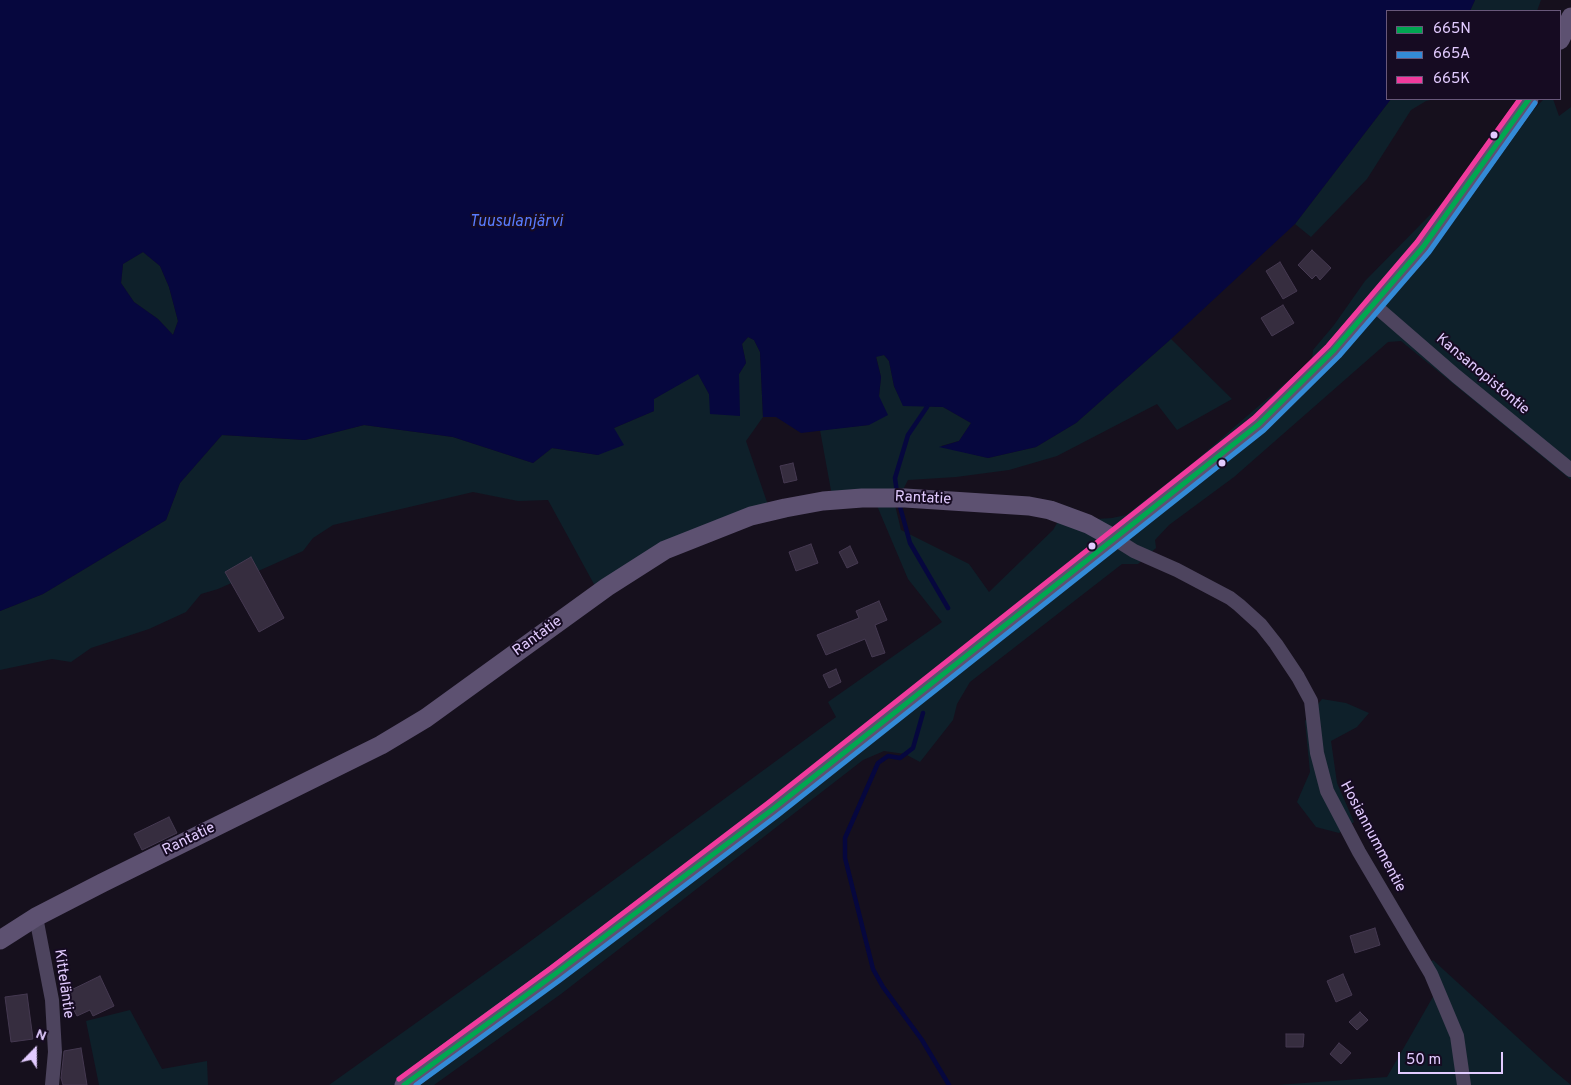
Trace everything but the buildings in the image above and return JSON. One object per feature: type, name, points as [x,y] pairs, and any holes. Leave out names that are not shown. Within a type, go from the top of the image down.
[{"type":"main road","points":[[404,1085],[774,809],[1258,424],[1333,350],[1423,247],[1528,100]]},
{"type":"main road","name":"Rantatie","points":[[0,940],[36,917],[102,883],[381,745],[426,718],[607,587],[665,550],[751,516],[823,501],[879,497],[905,498],[1029,506],[1050,510],[1088,524],[1115,539]]},
{"type":"street","name":"Kansanopistontie","points":[[1374,304],[1456,376],[1571,470]]},
{"type":"street","name":"Hosiannummentie","points":[[1115,539],[1134,551],[1177,570],[1230,598],[1261,625],[1298,677],[1311,701],[1317,753],[1327,791],[1359,852],[1431,974],[1457,1036],[1464,1085]]},
{"type":"street","name":"Kitteläntie","points":[[36,917],[52,1000],[55,1052],[52,1085]]},
{"type":"shaded area","points":[[1475,0],[1541,0],[1537,10],[1470,10]]},
{"type":"shaded area","points":[[1390,100],[1430,100],[1411,110],[1367,179],[1311,237],[1295,224]]},
{"type":"shaded area","points":[[1543,100],[1553,100],[1559,116],[1571,107],[1571,480],[1401,341],[1388,342],[1234,477],[1169,525],[1155,540],[1156,548],[1138,564],[1122,564],[970,682],[957,704],[953,720],[920,762],[905,754],[884,751],[863,760],[561,994],[434,1085],[329,1085],[517,951],[836,717],[828,702],[942,622],[908,579],[875,501],[834,507],[820,430],[869,425],[879,396],[881,377],[876,356],[884,355],[889,361],[894,386],[903,405],[943,407],[971,423],[959,441],[941,446],[988,458],[1036,447],[1076,423],[1171,339],[1232,399],[1177,430],[1157,404],[1057,456],[1009,470],[956,477],[908,480],[895,505],[901,530],[969,564],[989,592],[1053,530],[1067,506],[1097,519],[1126,515],[1195,461],[1312,360],[1313,350],[1334,325],[1365,281]]},
{"type":"shaded area","points":[[143,252],[160,266],[169,287],[178,321],[173,335],[158,319],[134,302],[121,283],[123,264]]},
{"type":"shaded area","points":[[748,337],[754,340],[760,352],[763,417],[746,441],[768,505],[595,586],[548,500],[518,501],[473,492],[333,525],[313,538],[303,551],[218,589],[201,594],[186,612],[149,629],[91,648],[71,662],[52,659],[0,670],[0,611],[43,594],[166,520],[180,483],[222,435],[305,440],[364,425],[453,437],[533,463],[552,448],[598,455],[614,428],[654,411],[654,399],[698,373],[709,394],[739,374],[746,363],[742,344]]},
{"type":"shaded area","points":[[1322,699],[1346,703],[1369,713],[1357,727],[1331,741],[1337,783],[1354,822],[1339,833],[1316,827],[1297,802],[1310,772],[1305,721]]},
{"type":"shaded area","points":[[1433,960],[1571,1085],[1277,1085],[1387,1077],[1434,995],[1421,969]]},
{"type":"shaded area","points":[[130,1010],[162,1069],[207,1061],[208,1085],[99,1085],[86,1021]]},
{"type":"water","name":"Tuusulanjärvi","points":[[0,0],[1475,0],[1470,10],[1386,10],[1386,100],[1390,100],[1295,224],[1171,339],[1076,423],[1036,447],[988,458],[939,447],[959,441],[971,423],[943,407],[903,406],[894,386],[889,361],[884,355],[876,357],[881,377],[879,396],[888,415],[869,425],[801,433],[776,417],[763,417],[760,352],[754,340],[748,337],[742,344],[746,363],[739,374],[740,416],[710,414],[709,394],[698,374],[654,399],[654,411],[614,428],[624,445],[598,455],[552,448],[533,463],[453,437],[364,425],[305,440],[222,435],[180,483],[166,520],[43,594],[0,611]],"holes":[[[143,252],[160,266],[169,287],[178,321],[173,335],[158,319],[134,302],[121,283],[123,264]]]},
{"type":"waterway","points":[[897,493],[895,478],[908,435],[927,407]]},
{"type":"waterway","points":[[899,503],[910,543],[948,608]]},
{"type":"waterway","points":[[923,713],[913,748],[900,758],[888,756],[878,763],[845,838],[845,858],[873,969],[883,987],[922,1040],[949,1085]]},
{"type":"transit line","name":"665K","points":[[399,1079],[551,968],[768,803],[1254,418],[1328,346],[1417,242],[1519,100]]},
{"type":"transit line","name":"665N","points":[[404,1085],[555,974],[773,809],[1259,424],[1333,351],[1423,247],[1528,100]]},
{"type":"transit line","name":"665A","points":[[416,1085],[560,980],[778,815],[1264,430],[1339,356],[1429,252],[1535,103]]}]
